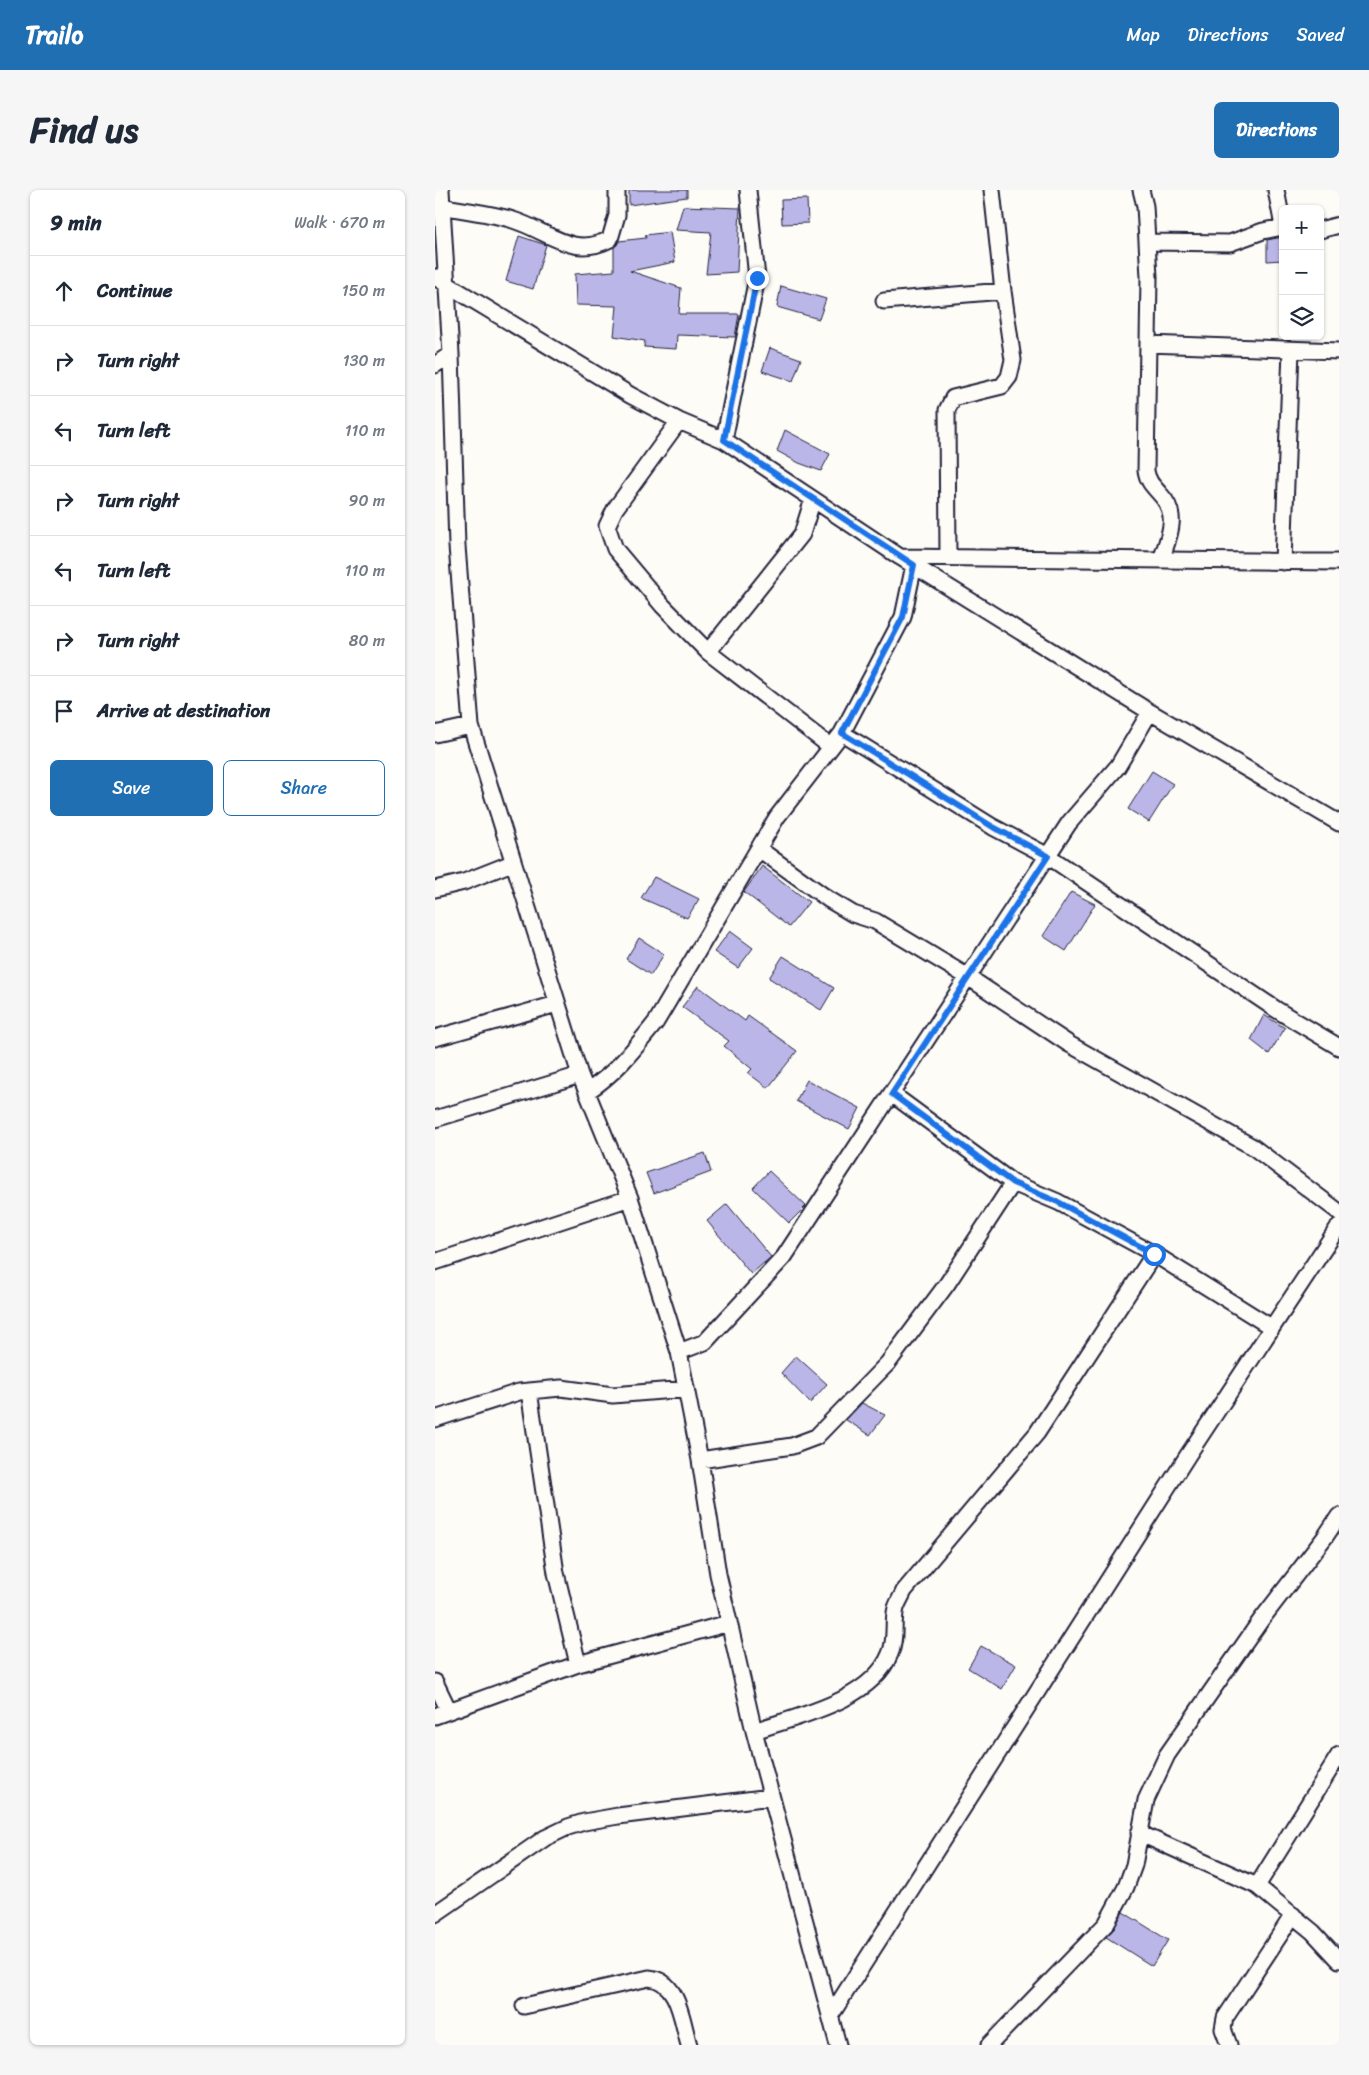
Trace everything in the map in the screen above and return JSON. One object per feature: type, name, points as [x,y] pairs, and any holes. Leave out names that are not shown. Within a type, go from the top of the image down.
[{"type":"street","points":[[441,190],[442,206],[439,234],[441,324],[451,354],[457,546],[471,726],[512,863],[580,1075],[631,1198],[679,1352],[700,1460],[718,1574],[729,1623],[771,1797],[838,2045]]},
{"type":"street","points":[[442,206],[513,220],[574,246],[594,247],[610,239],[617,215],[617,190]]},
{"type":"street","points":[[724,440],[757,278],[748,190]]},
{"type":"street","points":[[948,557],[947,410],[953,398],[1002,386],[1009,377],[1013,360],[992,190]]},
{"type":"street","points":[[1141,190],[1145,206],[1147,242],[1146,471],[1148,482],[1168,504],[1173,524],[1161,560]]},
{"type":"street","points":[[1277,190],[1279,205]]},
{"type":"street","points":[[1324,229],[1339,226]]},
{"type":"street","points":[[1147,242],[1230,243],[1263,231],[1279,228]]},
{"type":"street","points":[[441,280],[630,395],[679,421],[724,440],[900,557],[1150,712],[1339,823]]},
{"type":"street","points":[[884,301],[1003,291]]},
{"type":"street","points":[[1148,344],[1339,351]]},
{"type":"street","points":[[1283,562],[1291,350]]},
{"type":"street","points":[[435,365],[451,354]]},
{"type":"street","points":[[679,421],[615,509],[607,526],[615,548],[662,604],[709,652],[831,748]]},
{"type":"street","points":[[709,652],[802,534],[813,499]]},
{"type":"street","points":[[900,557],[1339,562]]},
{"type":"street","points":[[588,1091],[604,1081],[632,1052],[656,1022],[777,818],[842,733],[903,617],[914,565]]},
{"type":"street","points":[[679,1352],[705,1342],[784,1258],[1069,823],[1118,766],[1150,712]]},
{"type":"street","points":[[435,734],[471,726]]},
{"type":"street","points":[[842,733],[993,827],[1048,856],[1277,1010],[1339,1046]]},
{"type":"street","points":[[759,849],[828,899],[853,914],[875,921],[967,977],[1069,1044],[1253,1147],[1339,1212]]},
{"type":"street","points":[[435,889],[464,882],[512,863]]},
{"type":"street","points":[[435,1038],[557,1004]]},
{"type":"street","points":[[435,1118],[580,1075]]},
{"type":"street","points":[[892,1094],[1013,1183],[1058,1202],[1154,1254],[1271,1327]]},
{"type":"street","points":[[700,1460],[792,1446],[816,1437],[888,1363],[947,1284],[1013,1183]]},
{"type":"street","points":[[435,1262],[631,1198]]},
{"type":"street","points":[[831,2015],[1271,1327],[1339,1226]]},
{"type":"street","points":[[754,1731],[841,1701],[860,1690],[875,1675],[889,1656],[895,1642],[896,1609],[904,1591],[1037,1433],[1154,1254]]},
{"type":"street","points":[[435,1419],[519,1392],[561,1388],[613,1395],[686,1389]]},
{"type":"street","points":[[529,1391],[556,1573],[578,1664]]},
{"type":"street","points":[[989,2045],[1106,1924],[1126,1887],[1134,1865],[1145,1800],[1167,1755],[1261,1620],[1325,1538],[1339,1516]]},
{"type":"street","points":[[435,1682],[442,1713],[578,1664],[729,1623]]},
{"type":"street","points":[[1257,1886],[1339,1755]]},
{"type":"street","points":[[435,1914],[537,1844],[568,1827],[618,1816],[771,1797]]},
{"type":"street","points":[[1139,1833],[1257,1886],[1313,1932],[1339,1960]]},
{"type":"street","points":[[1229,2045],[1223,2029],[1225,2018],[1293,1915]]},
{"type":"street","points":[[524,2006],[657,1978],[667,1984],[674,1996],[689,2045]]},
{"type":"building","points":[[629,190],[687,190],[687,197],[629,205]]},
{"type":"building","points":[[807,199],[808,223],[782,224],[781,200]]},
{"type":"building","points":[[683,206],[740,208],[737,272],[706,274],[711,232],[676,230]]},
{"type":"building","points":[[670,232],[675,262],[630,271],[681,288],[679,314],[739,314],[735,337],[677,335],[676,349],[644,347],[645,341],[614,336],[617,306],[576,305],[575,274],[614,271],[614,247],[619,241],[646,238],[645,235]]},
{"type":"building","points":[[519,236],[546,245],[533,289],[506,281]]},
{"type":"building","points":[[1279,238],[1279,260],[1267,261],[1267,240]]},
{"type":"building","points":[[781,286],[826,299],[819,319],[777,307]]},
{"type":"building","points":[[770,348],[801,359],[793,381],[762,371]]},
{"type":"building","points":[[785,430],[830,454],[821,471],[799,463],[777,451]]},
{"type":"building","points":[[1152,771],[1173,784],[1149,822],[1128,809]]},
{"type":"building","points":[[762,866],[809,902],[789,927],[744,892]]},
{"type":"building","points":[[654,877],[699,899],[687,918],[641,898]]},
{"type":"building","points":[[1071,892],[1095,904],[1066,951],[1043,936]]},
{"type":"building","points":[[730,931],[753,948],[738,968],[714,952]]},
{"type":"building","points":[[639,938],[664,954],[651,975],[626,959]]},
{"type":"building","points":[[783,956],[834,988],[821,1010],[769,978]]},
{"type":"building","points":[[698,986],[745,1021],[748,1016],[797,1051],[768,1088],[748,1073],[752,1069],[724,1046],[729,1041],[682,1007]]},
{"type":"building","points":[[1264,1015],[1285,1028],[1269,1054],[1251,1040]]},
{"type":"building","points":[[807,1080],[860,1108],[849,1129],[796,1101]]},
{"type":"building","points":[[705,1153],[711,1172],[654,1193],[646,1173]]},
{"type":"building","points":[[769,1171],[806,1206],[789,1223],[753,1188]]},
{"type":"building","points":[[727,1204],[771,1257],[751,1274],[707,1221]]},
{"type":"building","points":[[796,1356],[827,1384],[810,1403],[781,1373]]},
{"type":"building","points":[[862,1403],[885,1415],[870,1435],[846,1420]]},
{"type":"building","points":[[981,1646],[1016,1665],[1002,1689],[968,1668]]},
{"type":"building","points":[[1123,1912],[1168,1940],[1152,1966],[1106,1937],[1114,1929]]},
{"type":"route","points":[[757,278],[724,440],[914,565],[903,617],[842,733],[993,827],[1048,856],[892,1094],[975,1153],[1013,1183],[1058,1202],[1154,1254]]}]
